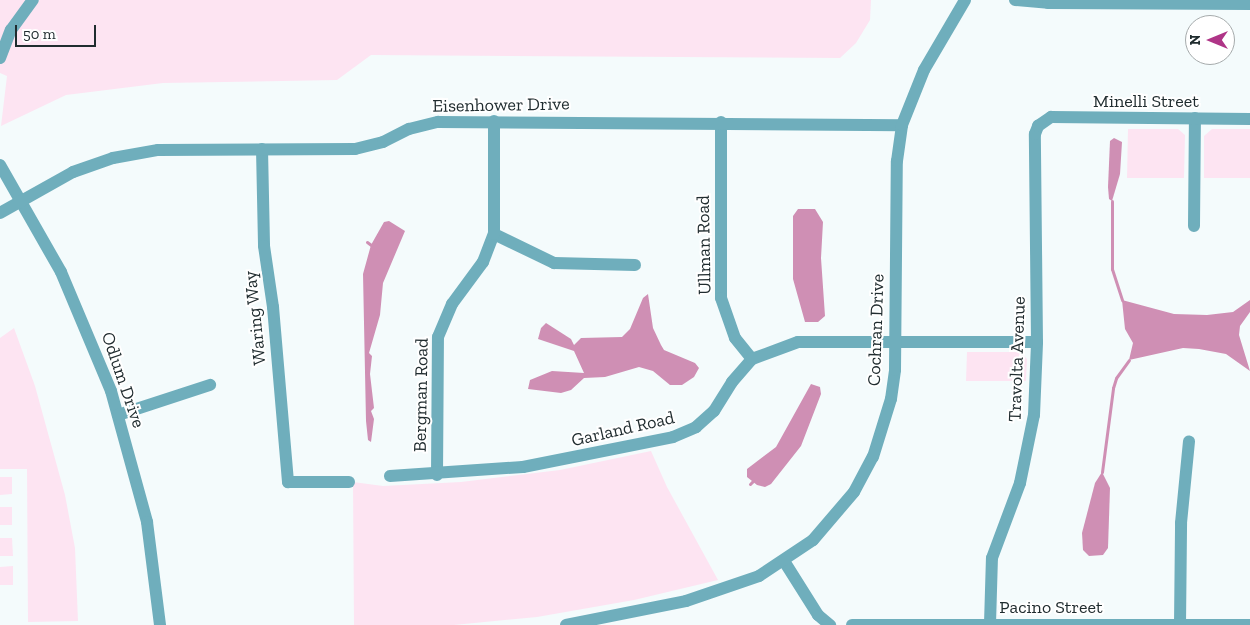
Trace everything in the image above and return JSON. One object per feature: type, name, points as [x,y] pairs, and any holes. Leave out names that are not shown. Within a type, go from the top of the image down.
[{"type":"street","points":[[0,58],[11,30],[33,0]]},
{"type":"street","name":"Cochran Drive","points":[[566,625],[642,611],[725,590],[784,561],[813,540],[836,516],[873,458],[891,400],[895,342],[896,179],[902,125],[924,70],[965,0]]},
{"type":"street","points":[[1015,0],[1243,3]]},
{"type":"street","name":"Minelli Street","points":[[1043,121],[1059,117],[1250,119]]},
{"type":"street","points":[[1194,226],[1195,118]]},
{"type":"street","name":"Travolta Avenue","points":[[990,624],[992,558],[1020,483],[1030,441],[1038,342],[1035,134],[1043,121]]},
{"type":"street","name":"Eisenhower Drive","points":[[0,213],[73,172],[120,156],[158,150],[356,149],[383,142],[424,124],[494,122],[721,122],[902,125]]},
{"type":"street","name":"Bergman Road","points":[[437,475],[438,337],[452,304],[483,262],[494,234],[494,122]]},
{"type":"street","name":"Ullman Road","points":[[721,122],[721,298],[728,323],[752,359]]},
{"type":"street","name":"Waring Way","points":[[262,150],[264,246],[274,314],[288,482],[349,482]]},
{"type":"street","name":"Odlum Drive","points":[[0,165],[21,200],[76,304],[118,415],[147,522],[160,625]]},
{"type":"street","points":[[494,234],[554,263],[635,265]]},
{"type":"street","points":[[752,359],[798,342],[1038,342]]},
{"type":"street","name":"Garland Road","points":[[390,476],[437,475],[585,457],[673,437],[706,420],[752,359]]},
{"type":"street","points":[[118,415],[210,385]]},
{"type":"street","points":[[1180,625],[1181,523],[1189,440]]},
{"type":"street","points":[[784,561],[818,615],[830,625]]},
{"type":"street","name":"Pacino Street","points":[[852,625],[1250,625]]},
{"type":"shaded area","points":[[0,0],[871,0],[870,20],[856,43],[840,58],[371,55],[337,80],[163,83],[66,95],[1,126],[7,76],[0,73]]},
{"type":"shaded area","points":[[1128,129],[1178,129],[1185,135],[1184,178],[1127,178]]},
{"type":"shaded area","points":[[1212,129],[1250,129],[1250,178],[1204,178],[1204,136]]},
{"type":"shaded area","points":[[1114,138],[1122,142],[1120,174],[1112,201],[1109,199],[1108,187],[1110,141]]},
{"type":"shaded area","points":[[798,209],[815,209],[823,222],[821,258],[825,316],[818,322],[805,322],[793,279],[793,216]]},
{"type":"shaded area","points":[[389,221],[405,231],[383,283],[380,315],[369,353],[372,356],[370,374],[374,408],[371,411],[374,419],[371,442],[368,440],[366,421],[363,274],[371,245],[384,222]]},
{"type":"shaded area","points":[[648,294],[653,328],[661,345],[664,350],[695,363],[699,368],[694,377],[682,385],[670,385],[653,371],[639,367],[605,377],[584,378],[571,390],[561,393],[528,389],[530,380],[552,371],[584,373],[574,351],[538,339],[541,328],[546,323],[571,339],[574,345],[581,338],[622,337],[630,329],[643,298]]},
{"type":"shaded area","points":[[1122,300],[1174,314],[1207,315],[1233,312],[1250,300],[1250,312],[1240,326],[1239,335],[1250,371],[1226,354],[1199,349],[1183,348],[1129,360],[1133,343],[1125,329]]},
{"type":"shaded area","points":[[14,328],[35,386],[65,495],[75,548],[78,621],[28,622],[27,469],[0,469],[0,338]]},
{"type":"shaded area","points":[[967,352],[1020,352],[1027,359],[1026,381],[966,381]]},
{"type":"shaded area","points":[[811,384],[820,387],[821,394],[801,446],[771,484],[765,487],[757,485],[747,477],[747,469],[776,447]]},
{"type":"shaded area","points":[[651,451],[667,487],[718,580],[634,600],[537,617],[454,625],[354,625],[353,482],[383,486],[461,482],[560,470]]},
{"type":"shaded area","points":[[1102,472],[1110,488],[1108,548],[1103,555],[1089,556],[1083,550],[1082,533],[1095,483]]},
{"type":"shaded area","points":[[0,477],[12,477],[12,494],[0,495]]},
{"type":"shaded area","points":[[0,507],[12,507],[12,525],[0,525]]},
{"type":"shaded area","points":[[0,538],[12,538],[13,556],[0,556]]},
{"type":"shaded area","points":[[13,566],[13,585],[0,585],[0,567]]},
{"type":"waterway","points":[[1112,201],[1112,269],[1122,300]]},
{"type":"waterway","points":[[367,242],[371,245]]},
{"type":"waterway","points":[[1102,472],[1113,388],[1116,378],[1129,360]]},
{"type":"waterway","points":[[750,484],[753,481]]}]
